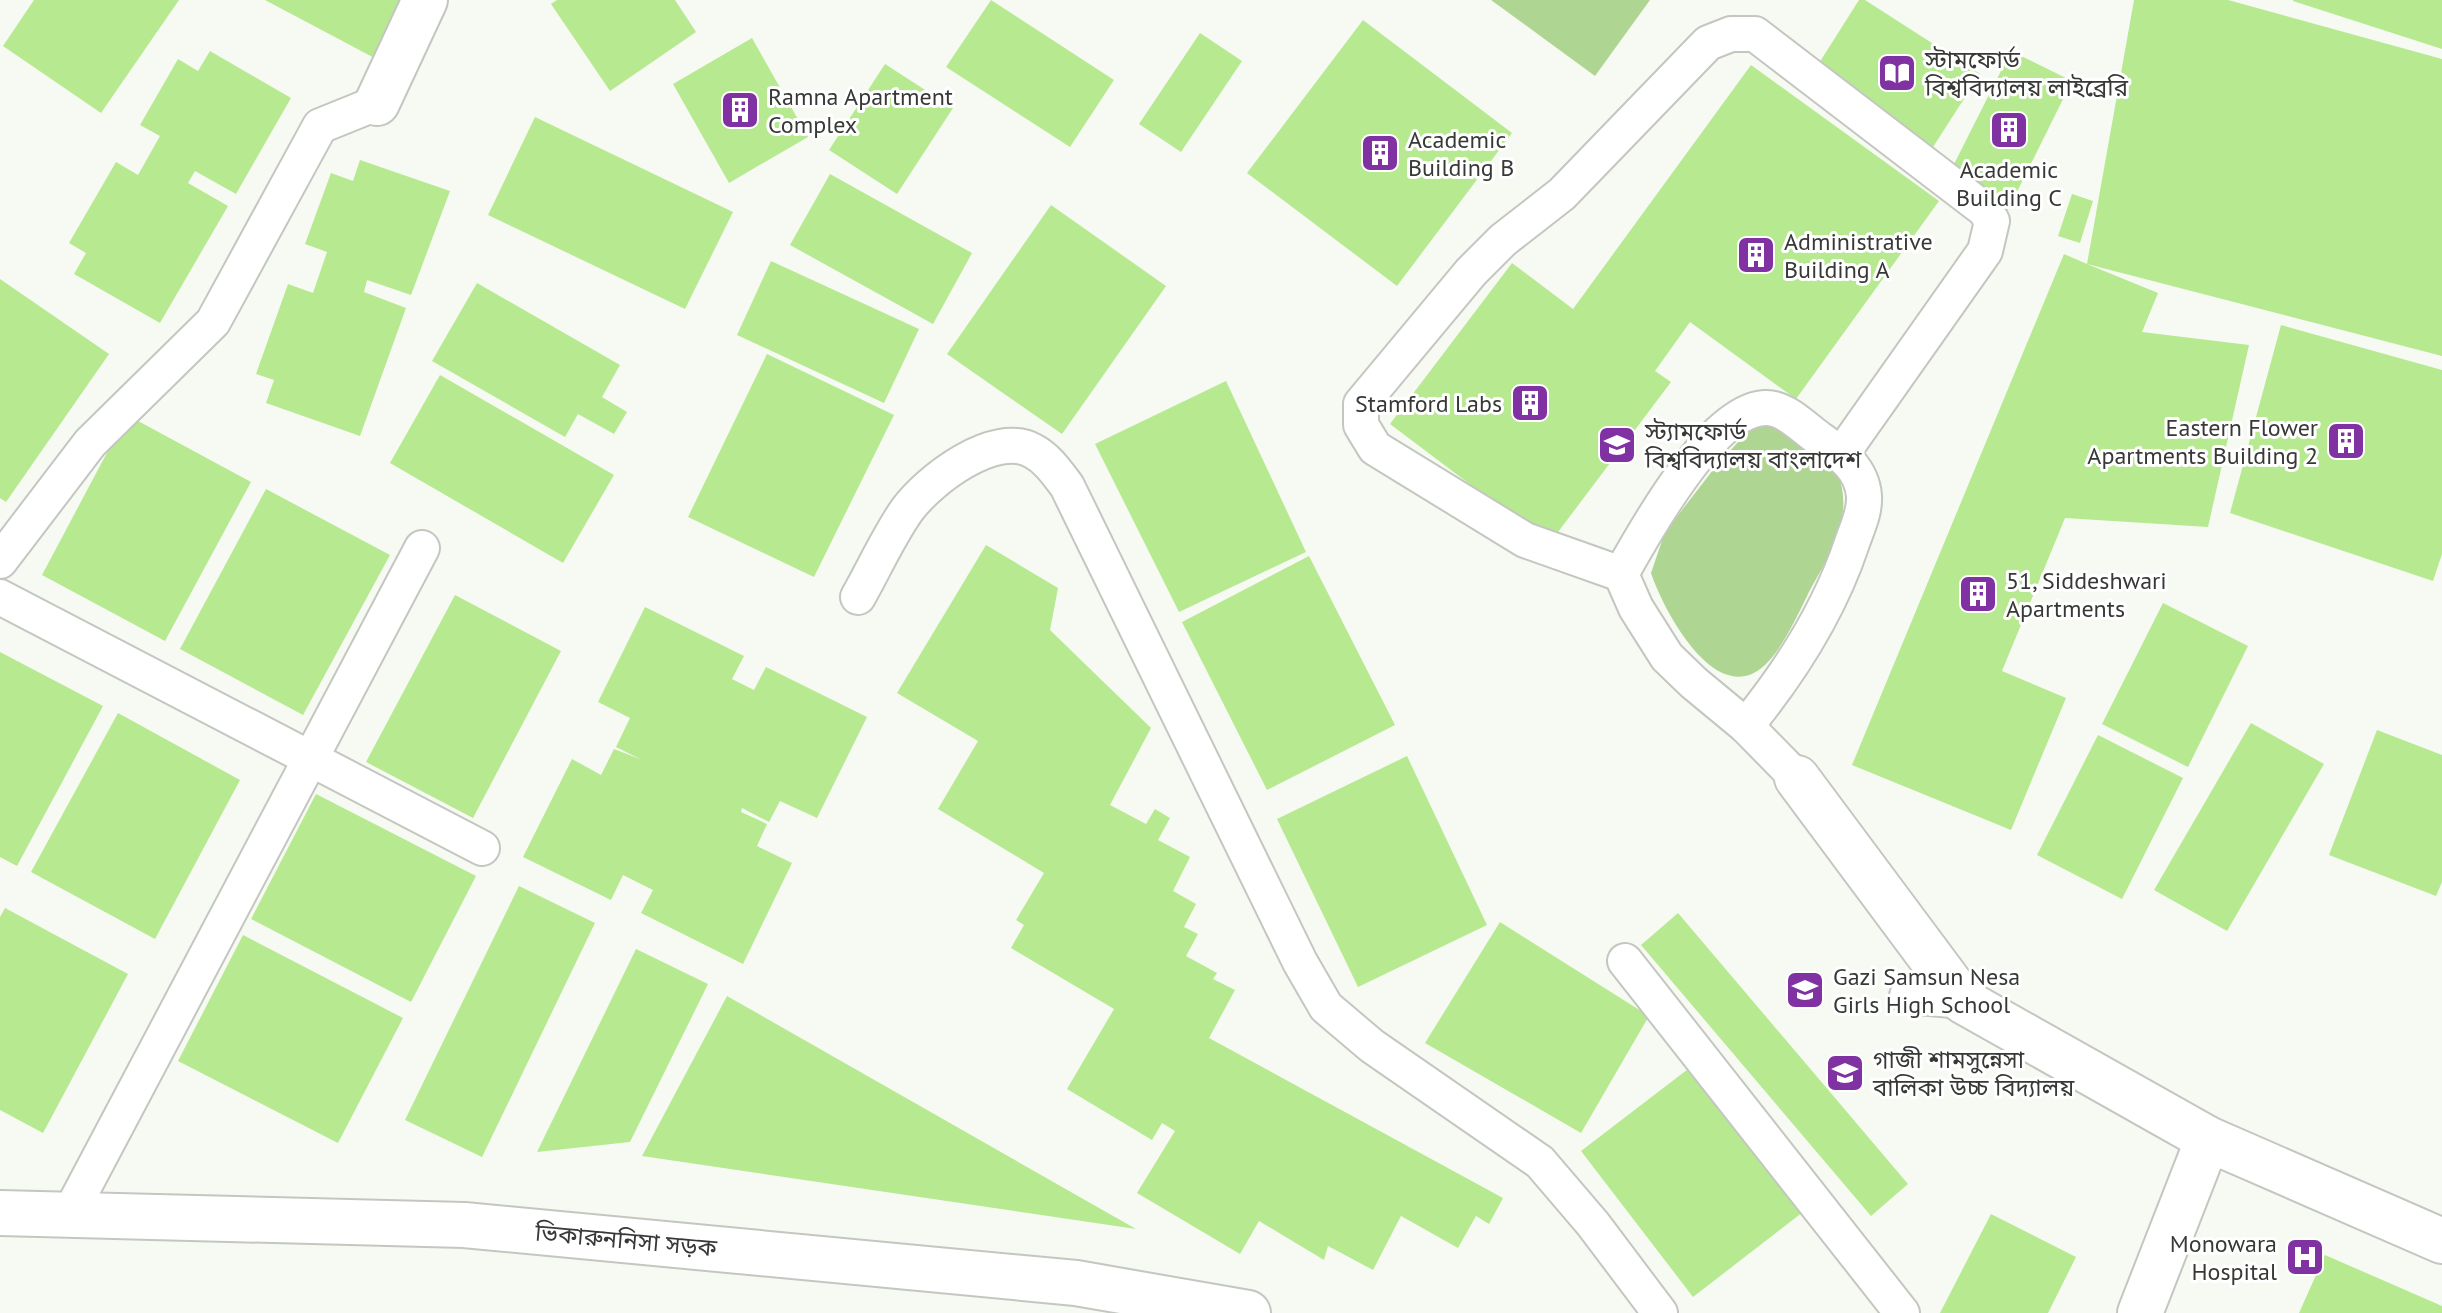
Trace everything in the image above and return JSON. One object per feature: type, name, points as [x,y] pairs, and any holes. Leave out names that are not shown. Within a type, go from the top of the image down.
[{"type":"street","points":[[377,103],[425,0]]},
{"type":"street","points":[[1797,778],[1963,1001],[2208,1139],[2442,1241]]},
{"type":"street","points":[[2140,1313],[2208,1139]]},
{"type":"street","name":"ভিকারুননিসা সড়ক","points":[[0,1213],[464,1225],[1076,1283],[1248,1313]]},
{"type":"lane","points":[[1797,778],[1746,726],[1667,657],[1636,608],[1621,574],[1525,540],[1375,448],[1361,425],[1361,404],[1471,272],[1503,240],[1562,194],[1708,43],[1731,34],[1755,34],[1985,210],[1992,221],[1985,251],[1841,455]]},
{"type":"lane","points":[[0,561],[90,443],[213,322],[320,126],[377,103]]},
{"type":"lane","points":[[1621,574],[1675,484],[1711,442],[1746,412],[1766,407],[1784,412],[1852,466],[1860,479],[1864,495],[1863,511],[1847,560],[1805,648],[1746,726]]},
{"type":"lane","points":[[858,597],[907,510],[954,467],[981,452],[1012,446],[1031,449],[1053,466],[1067,486],[1300,962],[1326,1007],[1372,1046],[1540,1162],[1593,1224],[1660,1313]]},
{"type":"lane","points":[[69,1215],[422,548]]},
{"type":"lane","points":[[0,597],[482,848]]},
{"type":"lane","points":[[1625,961],[1902,1313]]},
{"type":"lane","points":[[1907,996],[1963,1001]]},
{"type":"green space","points":[[1491,0],[1650,0],[1595,76]]},
{"type":"green space","points":[[1775,424],[1831,467],[1841,484],[1843,513],[1830,554],[1778,650],[1765,665],[1747,676],[1728,675],[1711,666],[1694,650],[1667,609],[1651,573],[1665,532],[1716,466],[1757,426]]},
{"type":"building","points":[[34,0],[179,0],[101,113],[3,46]]},
{"type":"building","points":[[265,0],[400,0],[382,62]]},
{"type":"building","points":[[557,0],[675,0],[696,32],[610,91],[551,4]]},
{"type":"building","points":[[991,0],[1114,80],[1070,147],[946,67]]},
{"type":"building","name":"স্টামফোর্ড বিশ্ববিদ্যালয় লাইব্রেরি","points":[[1859,0],[1865,0],[1980,74],[1933,147],[1814,71]]},
{"type":"building","points":[[2134,0],[2228,0],[2442,59],[2442,356],[2087,264]]},
{"type":"building","points":[[2442,0],[2442,49],[2293,1]]},
{"type":"building","name":"Academic Building B","points":[[1363,20],[1512,133],[1397,286],[1247,173]]},
{"type":"building","points":[[1200,33],[1242,61],[1181,152],[1139,124]]},
{"type":"building","name":"Ramna Apartment Complex","points":[[752,38],[808,137],[729,183],[673,84]]},
{"type":"building","points":[[210,51],[291,98],[236,194],[195,171],[188,183],[228,206],[160,323],[74,274],[86,253],[69,243],[116,162],[138,175],[160,136],[140,125],[178,59],[198,71]]},
{"type":"building","name":"Academic Building C","points":[[2011,51],[2072,81],[2008,210],[1946,180]]},
{"type":"building","points":[[885,64],[953,108],[897,194],[829,150]]},
{"type":"building","name":"Administrative Building A","points":[[1751,65],[1939,201],[1796,399],[1690,322],[1655,371],[1671,382],[1549,544],[1390,424],[1512,263],[1573,309]]},
{"type":"building","points":[[535,117],[733,212],[685,309],[488,215]]},
{"type":"building","points":[[360,160],[450,191],[411,295],[367,280],[364,292],[406,308],[360,436],[266,403],[274,380],[256,374],[288,284],[313,293],[327,252],[305,244],[331,173],[353,181]]},
{"type":"building","points":[[830,174],[972,253],[933,324],[790,245]]},
{"type":"building","points":[[2072,194],[2093,201],[2080,243],[2058,236]]},
{"type":"building","points":[[1051,205],[1166,286],[1062,434],[947,354]]},
{"type":"building","name":"51, Siddeshwari Apartments","points":[[2064,254],[2158,293],[2142,332],[2249,345],[2208,527],[2065,518],[2002,671],[2066,698],[2011,830],[1852,765]]},
{"type":"building","points":[[771,261],[919,329],[884,403],[737,335]]},
{"type":"building","points":[[0,279],[109,354],[6,502],[0,498]]},
{"type":"building","points":[[477,283],[620,365],[602,397],[627,412],[614,434],[578,414],[565,437],[432,361]]},
{"type":"building","name":"Eastern Flower Apartments Building 2","points":[[2281,325],[2442,370],[2442,554],[2433,581],[2230,513]]},
{"type":"building","points":[[767,354],[894,415],[814,577],[688,517]]},
{"type":"building","points":[[440,375],[614,475],[563,563],[390,463]]},
{"type":"building","points":[[1226,381],[1306,552],[1179,612],[1095,444]]},
{"type":"building","points":[[127,415],[251,482],[165,641],[42,575]]},
{"type":"building","points":[[266,489],[390,555],[303,715],[180,649]]},
{"type":"building","points":[[986,545],[1058,588],[1050,630],[1151,728],[1110,805],[1146,824],[1155,809],[1170,818],[1158,840],[1190,857],[1173,891],[1196,904],[1184,927],[1198,934],[1186,956],[1217,973],[1213,979],[1235,990],[1209,1038],[1503,1198],[1489,1224],[1476,1216],[1458,1248],[1401,1216],[1373,1270],[1328,1246],[1324,1260],[1259,1221],[1240,1254],[1137,1193],[1175,1131],[1162,1123],[1152,1140],[1067,1089],[1114,1009],[1011,948],[1024,925],[1016,920],[1044,873],[938,809],[978,741],[897,693]]},
{"type":"building","points":[[1309,556],[1395,725],[1267,790],[1182,622]]},
{"type":"building","points":[[455,595],[561,651],[473,818],[366,762]]},
{"type":"building","points":[[2163,603],[2248,646],[2188,767],[2102,724]]},
{"type":"building","points":[[645,607],[744,656],[732,679],[754,690],[766,667],[867,717],[817,818],[780,801],[769,822],[742,808],[741,812],[767,824],[757,846],[792,863],[743,964],[641,913],[653,890],[623,875],[611,900],[523,857],[572,759],[601,775],[614,749],[640,759],[616,747],[630,718],[598,702]]},
{"type":"building","points":[[0,652],[103,706],[17,866],[0,857]]},
{"type":"building","points":[[118,713],[240,780],[155,939],[31,872]]},
{"type":"building","points":[[2251,723],[2324,764],[2227,931],[2154,890]]},
{"type":"building","points":[[2377,730],[2442,755],[2442,882],[2436,896],[2329,855]]},
{"type":"building","points":[[2098,735],[2183,778],[2122,899],[2037,855]]},
{"type":"building","points":[[1407,756],[1487,925],[1358,987],[1277,819]]},
{"type":"building","points":[[316,794],[476,876],[411,1002],[251,919]]},
{"type":"building","points":[[519,886],[595,923],[482,1157],[405,1120]]},
{"type":"building","points":[[5,908],[128,974],[43,1133],[0,1110],[0,917]]},
{"type":"building","points":[[1678,913],[1908,1184],[1871,1216],[1641,945]]},
{"type":"building","points":[[1500,922],[1649,1016],[1581,1133],[1425,1043]]},
{"type":"building","points":[[243,935],[403,1018],[338,1143],[178,1061]]},
{"type":"building","points":[[636,949],[708,984],[630,1142],[537,1152]]},
{"type":"building","points":[[727,996],[1136,1229],[642,1156]]},
{"type":"building","points":[[1692,1066],[1803,1212],[1693,1297],[1581,1151]]},
{"type":"building","points":[[1991,1214],[2076,1257],[2048,1313],[1940,1313]]},
{"type":"building","points":[[2325,1255],[2442,1306],[2442,1313],[2299,1313]]},
{"type":"place","name":"স্টামফোর্ড বিশ্ববিদ্যালয় লাইব্রেরি","points":[[1897,73]]},
{"type":"place","name":"Ramna Apartment Complex","points":[[740,110]]},
{"type":"place","name":"Academic Building C","points":[[2009,130]]},
{"type":"place","name":"Academic Building B","points":[[1380,153]]},
{"type":"place","name":"Administrative Building A","points":[[1756,255]]},
{"type":"place","name":"Stamford Labs","points":[[1530,403]]},
{"type":"place","name":"Eastern Flower Apartments Building 2","points":[[2346,441]]},
{"type":"place","name":"স্ট্যামফোর্ড বিশ্ববিদ্যালয় বাংলাদেশ","points":[[1617,445]]},
{"type":"place","name":"51, Siddeshwari Apartments","points":[[1978,594]]},
{"type":"place","name":"Gazi Samsun Nesa Girls High School","points":[[1805,990]]},
{"type":"place","name":"গাজী শামসুন্নেসা বালিকা উচ্চ বিদ্যালয়","points":[[1845,1073]]},
{"type":"place","name":"Monowara Hospital","points":[[2305,1257]]}]
